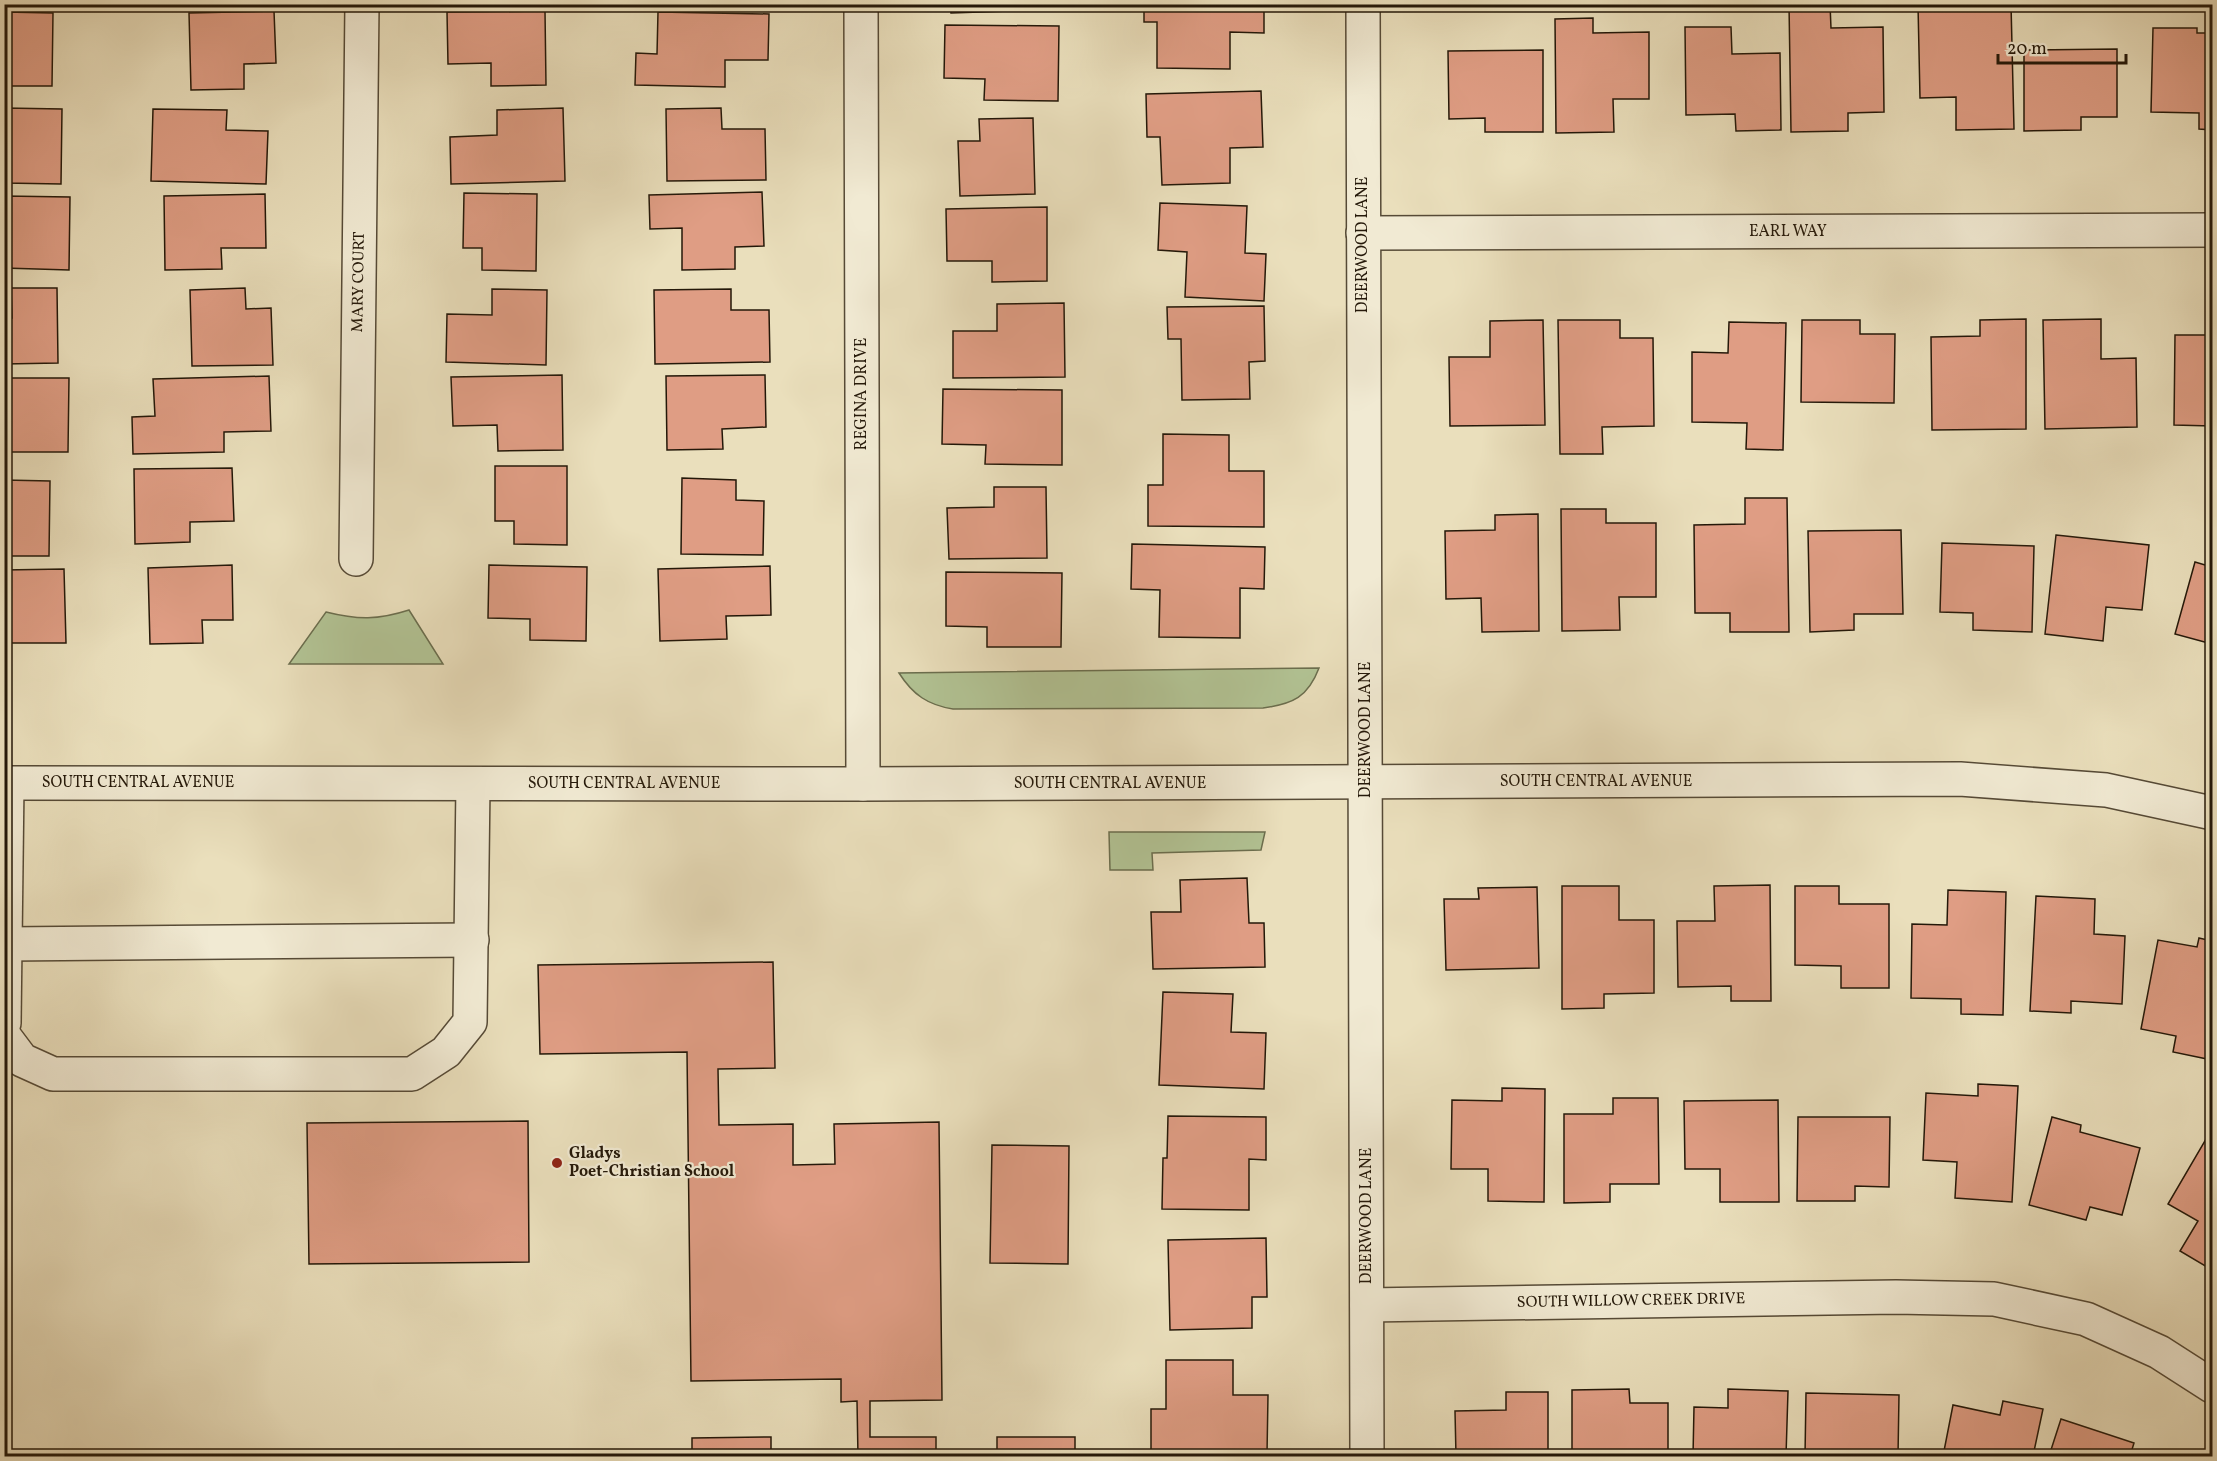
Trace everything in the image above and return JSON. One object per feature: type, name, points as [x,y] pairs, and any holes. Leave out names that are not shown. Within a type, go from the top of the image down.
[{"type":"street","name":"MARY COURT","points":[[356,559],[362,4]]},
{"type":"street","name":"REGINA DRIVE","points":[[861,4],[863,784]]},
{"type":"street","name":"DEERWOOD LANE","points":[[1363,4],[1367,1456]]},
{"type":"street","name":"EARL WAY","points":[[1363,233],[2212,230]]},
{"type":"street","name":"SOUTH CENTRAL AVENUE","points":[[6,783],[1366,783],[1960,779],[2106,790],[2212,813]]},
{"type":"street","points":[[4,1023],[6,783]]},
{"type":"street","points":[[4,1036],[22,1060],[53,1074],[412,1074],[446,1052],[470,1022],[473,784]]},
{"type":"street","points":[[6,944],[472,940]]},
{"type":"street","name":"SOUTH WILLOW CREEK DRIVE","points":[[1367,1305],[1896,1297],[1994,1299],[2086,1319],[2159,1352],[2212,1386]]},
{"type":"green space","points":[[409,610],[443,664],[289,664],[326,612],[368,618]]},
{"type":"green space","points":[[1319,668],[1310,686],[1298,697],[1283,704],[1263,708],[953,709],[936,705],[922,698],[899,673]]},
{"type":"green space","points":[[1109,832],[1265,832],[1261,850],[1152,853],[1153,870],[1110,870]]},
{"type":"building","points":[[950,4],[1065,4],[1065,9],[951,13]]},
{"type":"building","points":[[1144,4],[1264,4],[1264,33],[1230,32],[1230,69],[1157,68],[1157,22],[1144,22]]},
{"type":"building","points":[[1789,4],[1830,4],[1831,28],[1883,27],[1884,112],[1848,113],[1848,131],[1791,132]]},
{"type":"building","points":[[2011,4],[2014,129],[1956,130],[1956,97],[1920,98],[1918,5]]},
{"type":"building","points":[[274,11],[276,63],[244,64],[244,89],[191,90],[189,13]]},
{"type":"building","points":[[545,11],[546,85],[491,86],[491,63],[448,64],[447,12]]},
{"type":"building","points":[[4,12],[53,13],[52,86],[4,86]]},
{"type":"building","points":[[658,12],[769,14],[768,60],[725,60],[725,87],[635,85],[636,53],[657,54]]},
{"type":"building","points":[[1593,18],[1593,33],[1649,32],[1649,99],[1613,99],[1614,132],[1556,133],[1555,19]]},
{"type":"building","points":[[945,25],[1059,26],[1058,101],[984,100],[985,79],[944,78]]},
{"type":"building","points":[[1685,27],[1731,27],[1732,54],[1780,53],[1781,130],[1736,131],[1735,114],[1686,115]]},
{"type":"building","points":[[2153,28],[2197,28],[2197,33],[2212,33],[2212,130],[2199,129],[2199,113],[2151,112]]},
{"type":"building","points":[[2117,49],[2117,117],[2081,117],[2081,130],[2024,131],[2024,50]]},
{"type":"building","points":[[1543,50],[1543,132],[1485,132],[1485,118],[1449,119],[1448,51]]},
{"type":"building","points":[[1261,91],[1263,147],[1230,148],[1230,183],[1162,185],[1160,137],[1147,137],[1146,94]]},
{"type":"building","points":[[4,108],[62,109],[61,184],[4,183]]},
{"type":"building","points":[[563,108],[565,181],[451,184],[450,137],[497,135],[497,110]]},
{"type":"building","points":[[721,108],[722,129],[765,129],[766,180],[667,181],[666,109]]},
{"type":"building","points":[[153,109],[227,110],[226,130],[268,131],[266,184],[151,181]]},
{"type":"building","points":[[1033,118],[1035,194],[960,196],[958,141],[980,141],[979,119]]},
{"type":"building","points":[[762,192],[764,246],[735,247],[735,269],[682,270],[682,228],[650,229],[649,195]]},
{"type":"building","points":[[464,193],[537,194],[536,271],[482,270],[482,248],[463,248]]},
{"type":"building","points":[[265,194],[266,248],[221,248],[222,269],[165,270],[164,196]]},
{"type":"building","points":[[4,196],[70,197],[69,270],[4,268]]},
{"type":"building","points":[[1160,203],[1247,206],[1245,253],[1266,254],[1264,301],[1185,297],[1187,252],[1158,250]]},
{"type":"building","points":[[1047,207],[1047,281],[992,282],[992,261],[947,261],[946,209]]},
{"type":"building","points":[[11,288],[57,288],[58,363],[4,364],[4,318],[12,318]]},
{"type":"building","points":[[245,288],[246,309],[271,308],[273,365],[192,366],[190,290]]},
{"type":"building","points":[[492,289],[547,290],[546,365],[446,362],[447,314],[492,315]]},
{"type":"building","points":[[731,289],[731,310],[769,310],[770,362],[655,364],[654,290]]},
{"type":"building","points":[[1064,303],[1065,377],[953,378],[953,331],[997,331],[997,304]]},
{"type":"building","points":[[1264,306],[1265,361],[1249,362],[1250,399],[1182,400],[1181,339],[1168,339],[1167,307]]},
{"type":"building","points":[[2209,317],[2212,317],[2212,426],[2174,425],[2175,335],[2209,335]]},
{"type":"building","points":[[2026,319],[2026,429],[1932,430],[1931,337],[1980,336],[1980,320]]},
{"type":"building","points":[[2101,319],[2101,359],[2136,358],[2137,427],[2045,429],[2043,320]]},
{"type":"building","points":[[1543,320],[1545,425],[1450,426],[1449,357],[1490,357],[1490,321]]},
{"type":"building","points":[[1558,320],[1620,320],[1620,338],[1653,338],[1654,426],[1602,427],[1603,454],[1560,454]]},
{"type":"building","points":[[1802,320],[1860,320],[1860,334],[1895,334],[1894,403],[1801,402]]},
{"type":"building","points":[[1729,322],[1786,323],[1783,450],[1746,449],[1747,423],[1692,422],[1692,352],[1728,353]]},
{"type":"building","points":[[562,375],[563,450],[498,451],[497,425],[453,426],[451,377]]},
{"type":"building","points":[[765,375],[766,427],[722,429],[723,449],[667,450],[666,376]]},
{"type":"building","points":[[269,376],[271,431],[224,432],[224,452],[133,454],[132,417],[155,416],[153,379]]},
{"type":"building","points":[[4,378],[69,378],[68,452],[4,452]]},
{"type":"building","points":[[943,389],[1062,390],[1062,465],[985,464],[986,445],[942,444]]},
{"type":"building","points":[[1163,434],[1229,435],[1229,471],[1264,471],[1264,527],[1148,526],[1148,485],[1163,485]]},
{"type":"building","points":[[495,466],[567,466],[567,545],[514,544],[514,521],[495,521]]},
{"type":"building","points":[[232,468],[234,521],[190,522],[190,542],[135,544],[134,469]]},
{"type":"building","points":[[682,478],[736,480],[736,500],[764,501],[763,555],[681,554]]},
{"type":"building","points":[[4,480],[50,481],[49,556],[4,556]]},
{"type":"building","points":[[994,487],[1046,487],[1047,558],[949,559],[947,508],[994,507]]},
{"type":"building","points":[[1745,498],[1787,498],[1789,632],[1730,632],[1730,613],[1695,613],[1694,525],[1745,524]]},
{"type":"building","points":[[1561,509],[1606,509],[1606,523],[1656,523],[1656,597],[1619,597],[1620,630],[1562,631]]},
{"type":"building","points":[[1538,514],[1539,631],[1482,632],[1481,598],[1446,599],[1445,531],[1495,530],[1495,515]]},
{"type":"building","points":[[1901,530],[1903,614],[1854,614],[1854,630],[1810,632],[1808,531]]},
{"type":"building","points":[[2056,535],[2149,545],[2142,610],[2106,607],[2103,641],[2045,634]]},
{"type":"building","points":[[1942,543],[2034,546],[2032,632],[1973,630],[1973,613],[1940,612]]},
{"type":"building","points":[[1132,544],[1265,547],[1264,589],[1240,588],[1240,638],[1159,637],[1160,590],[1131,589]]},
{"type":"building","points":[[2195,562],[2212,567],[2212,644],[2175,634]]},
{"type":"building","points":[[232,565],[233,620],[202,620],[203,643],[150,644],[148,568]]},
{"type":"building","points":[[489,565],[587,567],[586,641],[530,640],[530,619],[488,618]]},
{"type":"building","points":[[770,566],[771,615],[726,616],[727,639],[660,641],[658,569]]},
{"type":"building","points":[[64,569],[66,643],[7,643],[6,621],[4,621],[4,570]]},
{"type":"building","points":[[946,572],[1062,573],[1061,647],[987,647],[987,627],[946,626]]},
{"type":"building","points":[[1247,878],[1249,923],[1264,923],[1265,967],[1153,969],[1151,912],[1181,912],[1180,880]]},
{"type":"building","points":[[1770,885],[1771,1001],[1731,1001],[1731,986],[1678,987],[1677,921],[1715,921],[1714,886]]},
{"type":"building","points":[[1562,886],[1619,886],[1619,920],[1654,920],[1654,993],[1604,994],[1604,1008],[1562,1009]]},
{"type":"building","points":[[1795,886],[1839,886],[1839,904],[1889,904],[1889,988],[1841,988],[1841,966],[1795,965]]},
{"type":"building","points":[[1537,887],[1539,968],[1446,970],[1444,899],[1479,899],[1478,888]]},
{"type":"building","points":[[1948,890],[2006,892],[2003,1015],[1961,1014],[1961,999],[1911,998],[1912,924],[1947,925]]},
{"type":"building","points":[[2036,896],[2095,899],[2094,934],[2125,936],[2122,1004],[2071,1001],[2071,1013],[2030,1011]]},
{"type":"building","points":[[2199,938],[2212,941],[2212,1060],[2173,1052],[2176,1036],[2141,1029],[2158,940],[2197,947]]},
{"type":"building","points":[[773,962],[775,1068],[718,1069],[719,1125],[793,1124],[793,1165],[835,1164],[834,1124],[939,1122],[942,1400],[870,1401],[870,1437],[936,1437],[936,1456],[858,1456],[857,1401],[841,1402],[841,1379],[691,1381],[687,1052],[540,1054],[538,965]]},
{"type":"building","points":[[1163,992],[1233,994],[1231,1032],[1266,1033],[1264,1089],[1159,1085]]},
{"type":"building","points":[[1978,1084],[2018,1086],[2012,1202],[1955,1198],[1957,1162],[1923,1160],[1926,1093],[1978,1096]]},
{"type":"building","points":[[1502,1088],[1545,1089],[1544,1202],[1488,1201],[1488,1169],[1451,1169],[1452,1100],[1502,1101]]},
{"type":"building","points":[[1613,1098],[1658,1098],[1659,1184],[1610,1184],[1610,1202],[1564,1203],[1564,1114],[1613,1114]]},
{"type":"building","points":[[1778,1100],[1779,1202],[1720,1202],[1720,1169],[1685,1169],[1684,1101]]},
{"type":"building","points":[[1168,1116],[1266,1117],[1266,1160],[1249,1159],[1249,1210],[1162,1209],[1163,1158],[1167,1158]]},
{"type":"building","points":[[1798,1117],[1890,1117],[1889,1187],[1855,1186],[1855,1201],[1797,1201]]},
{"type":"building","points":[[2052,1117],[2081,1125],[2080,1132],[2140,1148],[2122,1215],[2090,1207],[2086,1220],[2029,1205]]},
{"type":"building","points":[[528,1121],[529,1262],[309,1264],[307,1123]]},
{"type":"building","points":[[2206,1139],[2212,1143],[2212,1270],[2180,1251],[2198,1221],[2168,1204]]},
{"type":"building","points":[[992,1145],[1069,1146],[1068,1264],[990,1263]]},
{"type":"building","points":[[1266,1238],[1267,1297],[1252,1297],[1252,1328],[1170,1330],[1168,1240]]},
{"type":"building","points":[[1166,1360],[1233,1360],[1233,1395],[1268,1395],[1267,1454],[1151,1453],[1151,1409],[1166,1409]]},
{"type":"building","points":[[1629,1389],[1630,1403],[1668,1403],[1668,1456],[1572,1456],[1572,1390]]},
{"type":"building","points":[[1728,1389],[1788,1391],[1786,1456],[1693,1456],[1694,1407],[1728,1408]]},
{"type":"building","points":[[1506,1392],[1548,1392],[1548,1456],[1456,1456],[1455,1411],[1506,1410]]},
{"type":"building","points":[[1806,1393],[1899,1395],[1898,1456],[1805,1456]]},
{"type":"building","points":[[2003,1401],[2043,1409],[2033,1456],[1943,1456],[1953,1405],[2000,1415]]},
{"type":"building","points":[[2061,1419],[2134,1443],[2130,1456],[2049,1456]]},
{"type":"building","points":[[771,1437],[771,1456],[692,1456],[692,1438]]},
{"type":"building","points":[[997,1437],[1075,1437],[1075,1456],[997,1456]]},
{"type":"place","name":"Gladys Poet-Christian School","points":[[557,1163]]}]
